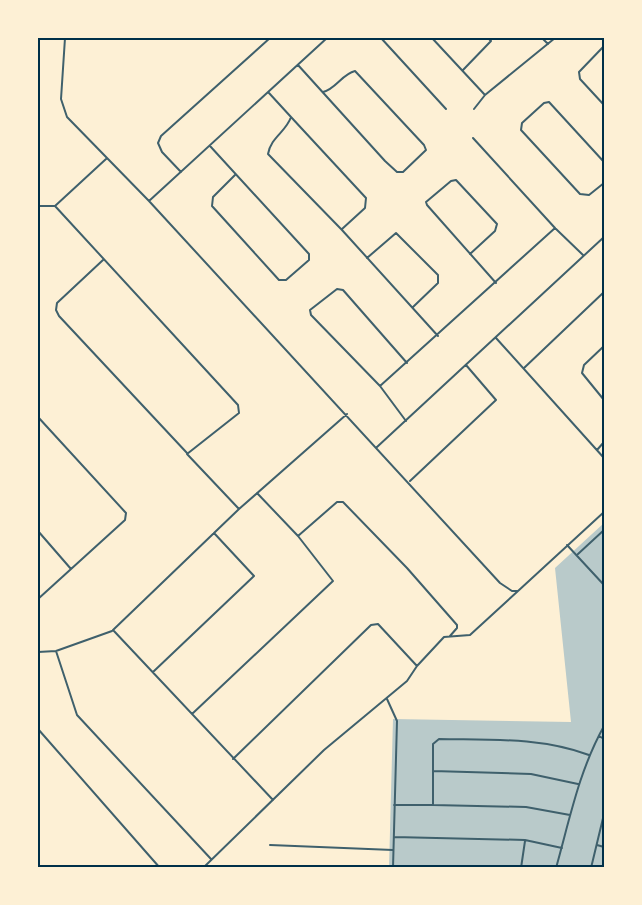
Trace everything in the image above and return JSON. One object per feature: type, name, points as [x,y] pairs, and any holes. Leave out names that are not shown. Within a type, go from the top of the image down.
[{"type":"street","points":[[65,38],[61,99],[63,109],[106,159],[149,201],[500,583],[512,591],[518,591]]},
{"type":"street","points":[[182,172],[162,152],[158,143],[161,136],[270,38]]},
{"type":"street","points":[[149,201],[269,93],[326,38]]},
{"type":"street","points":[[381,38],[446,109]]},
{"type":"street","points":[[432,38],[485,95]]},
{"type":"street","points":[[462,71],[491,41],[488,38]]},
{"type":"street","points":[[543,38],[548,44]]},
{"type":"street","points":[[474,109],[485,95],[555,38]]},
{"type":"street","points":[[604,46],[579,72],[580,79],[604,105]]},
{"type":"street","points":[[298,65],[397,172],[403,172],[426,150],[424,145],[355,70],[348,72],[328,91],[323,92]]},
{"type":"street","points":[[269,93],[366,198],[368,205],[342,230]]},
{"type":"street","points":[[604,162],[549,102],[544,103],[522,123],[521,130],[579,194],[590,195],[604,183]]},
{"type":"street","points":[[291,117],[289,123],[270,142],[268,154],[342,230],[438,336]]},
{"type":"street","points":[[473,138],[555,228],[583,255]]},
{"type":"street","points":[[210,146],[309,254],[309,260],[286,280],[279,280],[212,206],[213,197],[235,175]]},
{"type":"street","points":[[38,206],[55,206],[106,159]]},
{"type":"street","points":[[470,254],[495,231],[497,224],[456,180],[451,181],[426,202],[427,205],[496,284]]},
{"type":"street","points":[[55,206],[240,409],[239,413],[188,454]]},
{"type":"street","points":[[380,386],[496,284],[555,228]]},
{"type":"street","points":[[367,258],[396,233],[438,275],[438,283],[412,307]]},
{"type":"street","points":[[377,447],[604,237]]},
{"type":"street","points":[[104,260],[57,303],[56,310],[59,316],[239,509]]},
{"type":"street","points":[[406,421],[380,386],[311,315],[310,310],[337,289],[343,291],[407,363]]},
{"type":"street","points":[[524,368],[604,292]]},
{"type":"street","points":[[496,338],[604,458]]},
{"type":"street","points":[[604,346],[584,365],[582,373],[604,400]]},
{"type":"street","points":[[409,482],[496,400],[466,365]]},
{"type":"street","points":[[38,652],[56,651],[105,635],[113,630],[214,532],[346,414]]},
{"type":"street","points":[[38,417],[126,513],[125,520],[38,599]]},
{"type":"street","points":[[597,450],[604,442]]},
{"type":"street","points":[[192,714],[331,585],[333,577],[257,493]]},
{"type":"street","points":[[298,536],[337,502],[343,502],[407,568],[457,625],[450,636]]},
{"type":"street","points":[[203,867],[324,750],[407,681],[417,666],[444,637],[470,635],[604,512]]},
{"type":"street","points":[[578,554],[604,530]]},
{"type":"street","points":[[38,531],[71,569]]},
{"type":"street","points":[[153,672],[254,576],[214,532]]},
{"type":"street","points":[[567,545],[603,579],[604,585]]},
{"type":"street","points":[[233,759],[371,624],[378,624],[417,666]]},
{"type":"street","points":[[113,630],[273,800]]},
{"type":"street","points":[[56,651],[77,715],[211,859]]},
{"type":"street","points":[[387,699],[397,721],[393,867]]},
{"type":"street","points":[[556,867],[578,784],[589,755],[604,726]]},
{"type":"street","points":[[38,729],[160,867]]},
{"type":"street","points":[[599,736],[604,739]]},
{"type":"street","points":[[433,806],[433,744],[439,739],[539,741],[589,755]]},
{"type":"street","points":[[433,771],[531,774],[578,784]]},
{"type":"street","points":[[394,805],[526,807],[570,815]]},
{"type":"street","points":[[591,867],[604,814]]},
{"type":"street","points":[[394,837],[525,840],[562,848]]},
{"type":"street","points":[[521,867],[525,840]]},
{"type":"street","points":[[270,844],[393,850]]},
{"type":"street","points":[[597,845],[604,847]]},
{"type":"shaded area","points":[[604,523],[604,867],[389,868],[393,719],[571,722],[555,568]]}]
